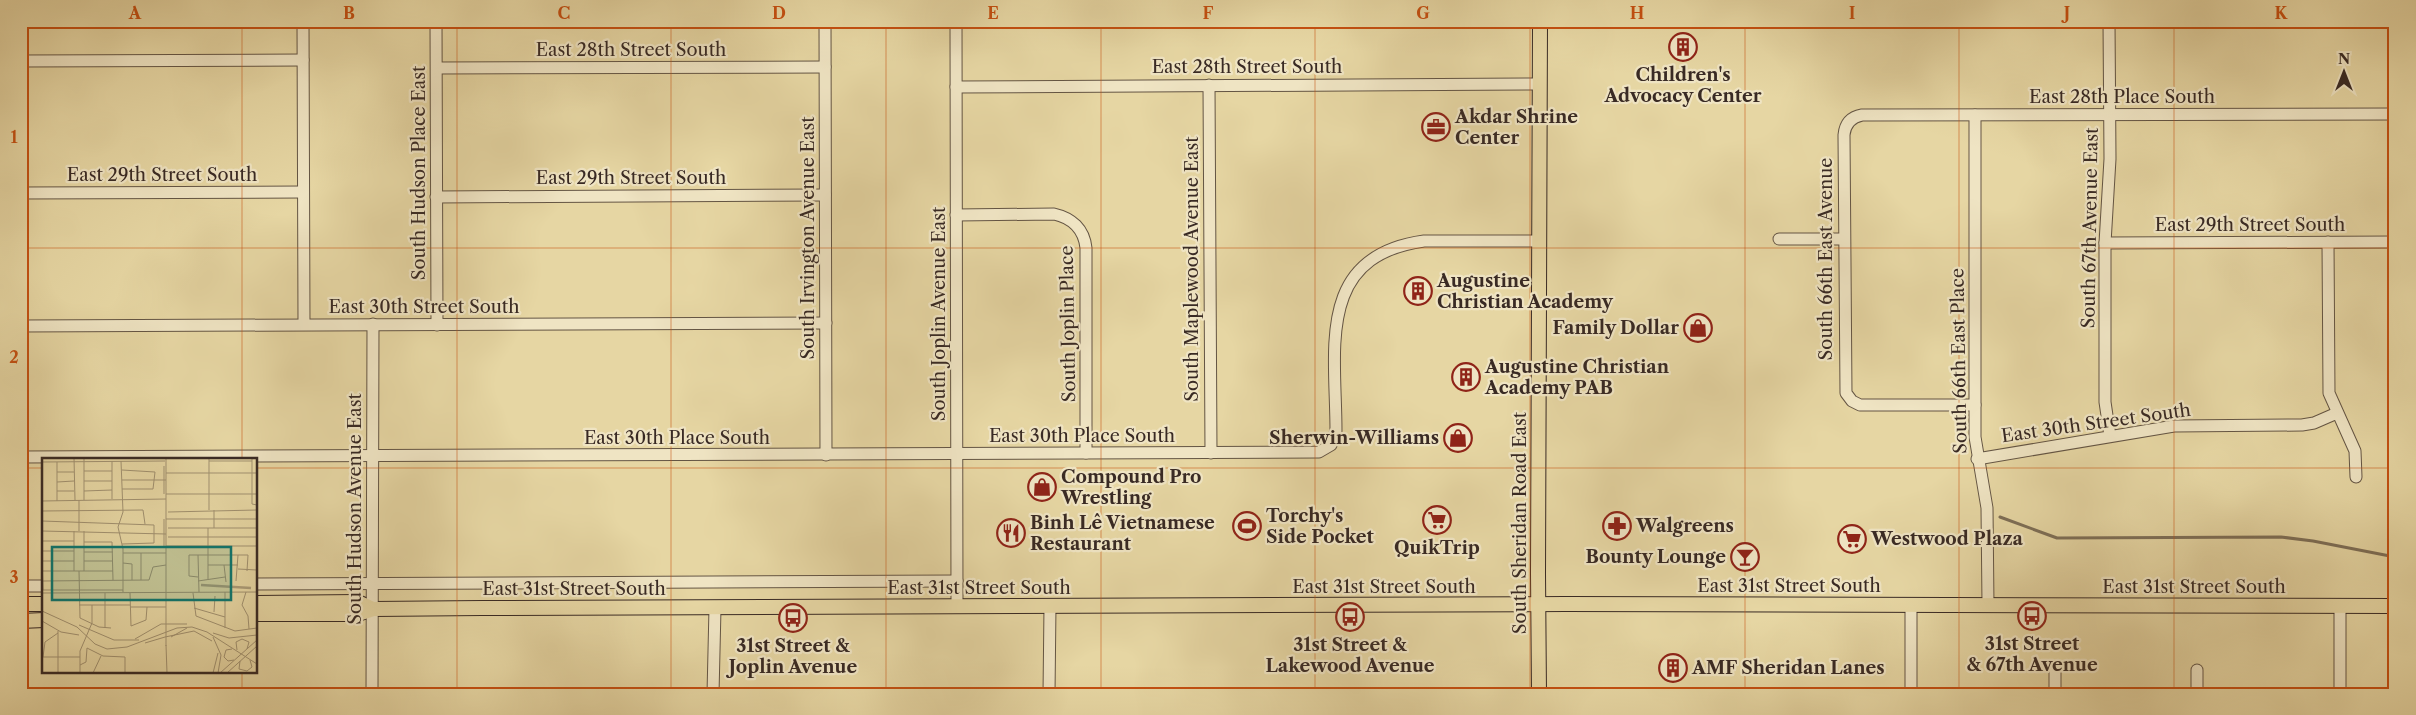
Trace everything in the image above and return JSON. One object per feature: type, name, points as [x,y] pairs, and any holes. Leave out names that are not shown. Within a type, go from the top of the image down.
[{"type":"main road","name":"South Sheridan Road East","points":[[1539,694],[1538,241],[1540,21]]},
{"type":"main road","name":"East 31st Street South","points":[[258,603],[358,602],[373,608],[1539,605],[2395,606]]},
{"type":"main road","points":[[21,604],[42,604]]},
{"type":"main road","name":"East 31st Street South","points":[[258,614],[358,614],[373,608]]},
{"type":"main road","points":[[21,621],[42,620]]},
{"type":"street","points":[[303,21],[304,324]]},
{"type":"street","name":"South Hudson Place East","points":[[436,21],[437,325]]},
{"type":"street","name":"South Irvington Avenue East","points":[[825,21],[826,455]]},
{"type":"street","name":"South Joplin Avenue East","points":[[956,21],[957,607]]},
{"type":"street","name":"South 67th Avenue East","points":[[2109,21],[2110,114],[2105,243],[2105,402],[2110,436]]},
{"type":"street","points":[[21,61],[303,60]]},
{"type":"street","name":"East 28th Street South","points":[[437,68],[825,67]]},
{"type":"street","name":"East 28th Street South","points":[[956,86],[1539,84]]},
{"type":"street","name":"South Maplewood Avenue East","points":[[1208,85],[1211,453]]},
{"type":"street","name":"East 28th Place South","points":[[1850,120],[1862,115],[2395,114]]},
{"type":"street","name":"South 66th East Place","points":[[1975,115],[1975,405],[1977,459],[1987,508],[1988,605]]},
{"type":"street","name":"South 66th East Avenue","points":[[1850,120],[1844,135],[1844,385],[1848,398],[1860,405],[1975,405]]},
{"type":"street","name":"East 29th Street South","points":[[21,193],[303,192]]},
{"type":"street","name":"East 29th Street South","points":[[436,197],[826,195]]},
{"type":"street","name":"South Joplin Place","points":[[956,215],[1054,214],[1070,219],[1078,226],[1084,237],[1086,248],[1086,453]]},
{"type":"street","points":[[1779,239],[1844,239]]},
{"type":"street","name":"East 30th Place South","points":[[21,457],[1310,453],[1326,449],[1331,445],[1336,431],[1336,333],[1339,307],[1348,285],[1371,260],[1386,250],[1424,241],[1538,241]]},
{"type":"street","points":[[2328,242],[2329,389],[2337,413],[2354,451],[2356,477]]},
{"type":"street","name":"East 29th Street South","points":[[2105,243],[2395,242]]},
{"type":"street","name":"East 30th Street South","points":[[21,326],[826,323]]},
{"type":"street","name":"South Hudson Avenue East","points":[[372,694],[374,584],[371,456],[373,324]]},
{"type":"street","name":"East 30th Street South","points":[[1977,459],[2174,426],[2302,425],[2314,423],[2337,413]]},
{"type":"street","name":"East 31st Street South","points":[[258,584],[957,581]]},
{"type":"street","points":[[21,586],[42,586]]},
{"type":"street","points":[[1911,605],[1911,694]]},
{"type":"street","points":[[1049,694],[1050,606]]},
{"type":"street","points":[[2340,606],[2340,694]]},
{"type":"street","points":[[714,694],[715,608]]},
{"type":"street","points":[[2055,670],[2055,694]]},
{"type":"street","points":[[2196,694],[2197,670]]},
{"type":"waterway","points":[[2000,517],[2057,538],[2281,537],[2313,541],[2395,557]]},
{"type":"place","name":"Children's Advocacy Center","points":[[1683,47]]},
{"type":"place","name":"Akdar Shrine Center","points":[[1436,127]]},
{"type":"place","name":"Augustine Christian Academy","points":[[1418,291]]},
{"type":"place","name":"Family Dollar","points":[[1698,328]]},
{"type":"place","name":"Augustine Christian Academy PAB","points":[[1466,377]]},
{"type":"place","name":"Sherwin-Williams","points":[[1458,438]]},
{"type":"place","name":"Compound Pro Wrestling","points":[[1042,487]]},
{"type":"place","name":"QuikTrip","points":[[1437,520]]},
{"type":"place","name":"Torchy's Side Pocket","points":[[1247,526]]},
{"type":"place","name":"Walgreens","points":[[1617,526]]},
{"type":"place","name":"Binh Lê Vietnamese Restaurant","points":[[1011,533]]},
{"type":"place","name":"Westwood Plaza","points":[[1852,539]]},
{"type":"place","name":"Bounty Lounge","points":[[1745,557]]},
{"type":"place","name":"31st Street & 67th Avenue","points":[[2032,616]]},
{"type":"place","name":"31st Street & Lakewood Avenue","points":[[1350,617]]},
{"type":"place","name":"31st Street & Joplin Avenue","points":[[793,618]]},
{"type":"place","name":"AMF Sheridan Lanes","points":[[1673,668]]}]
